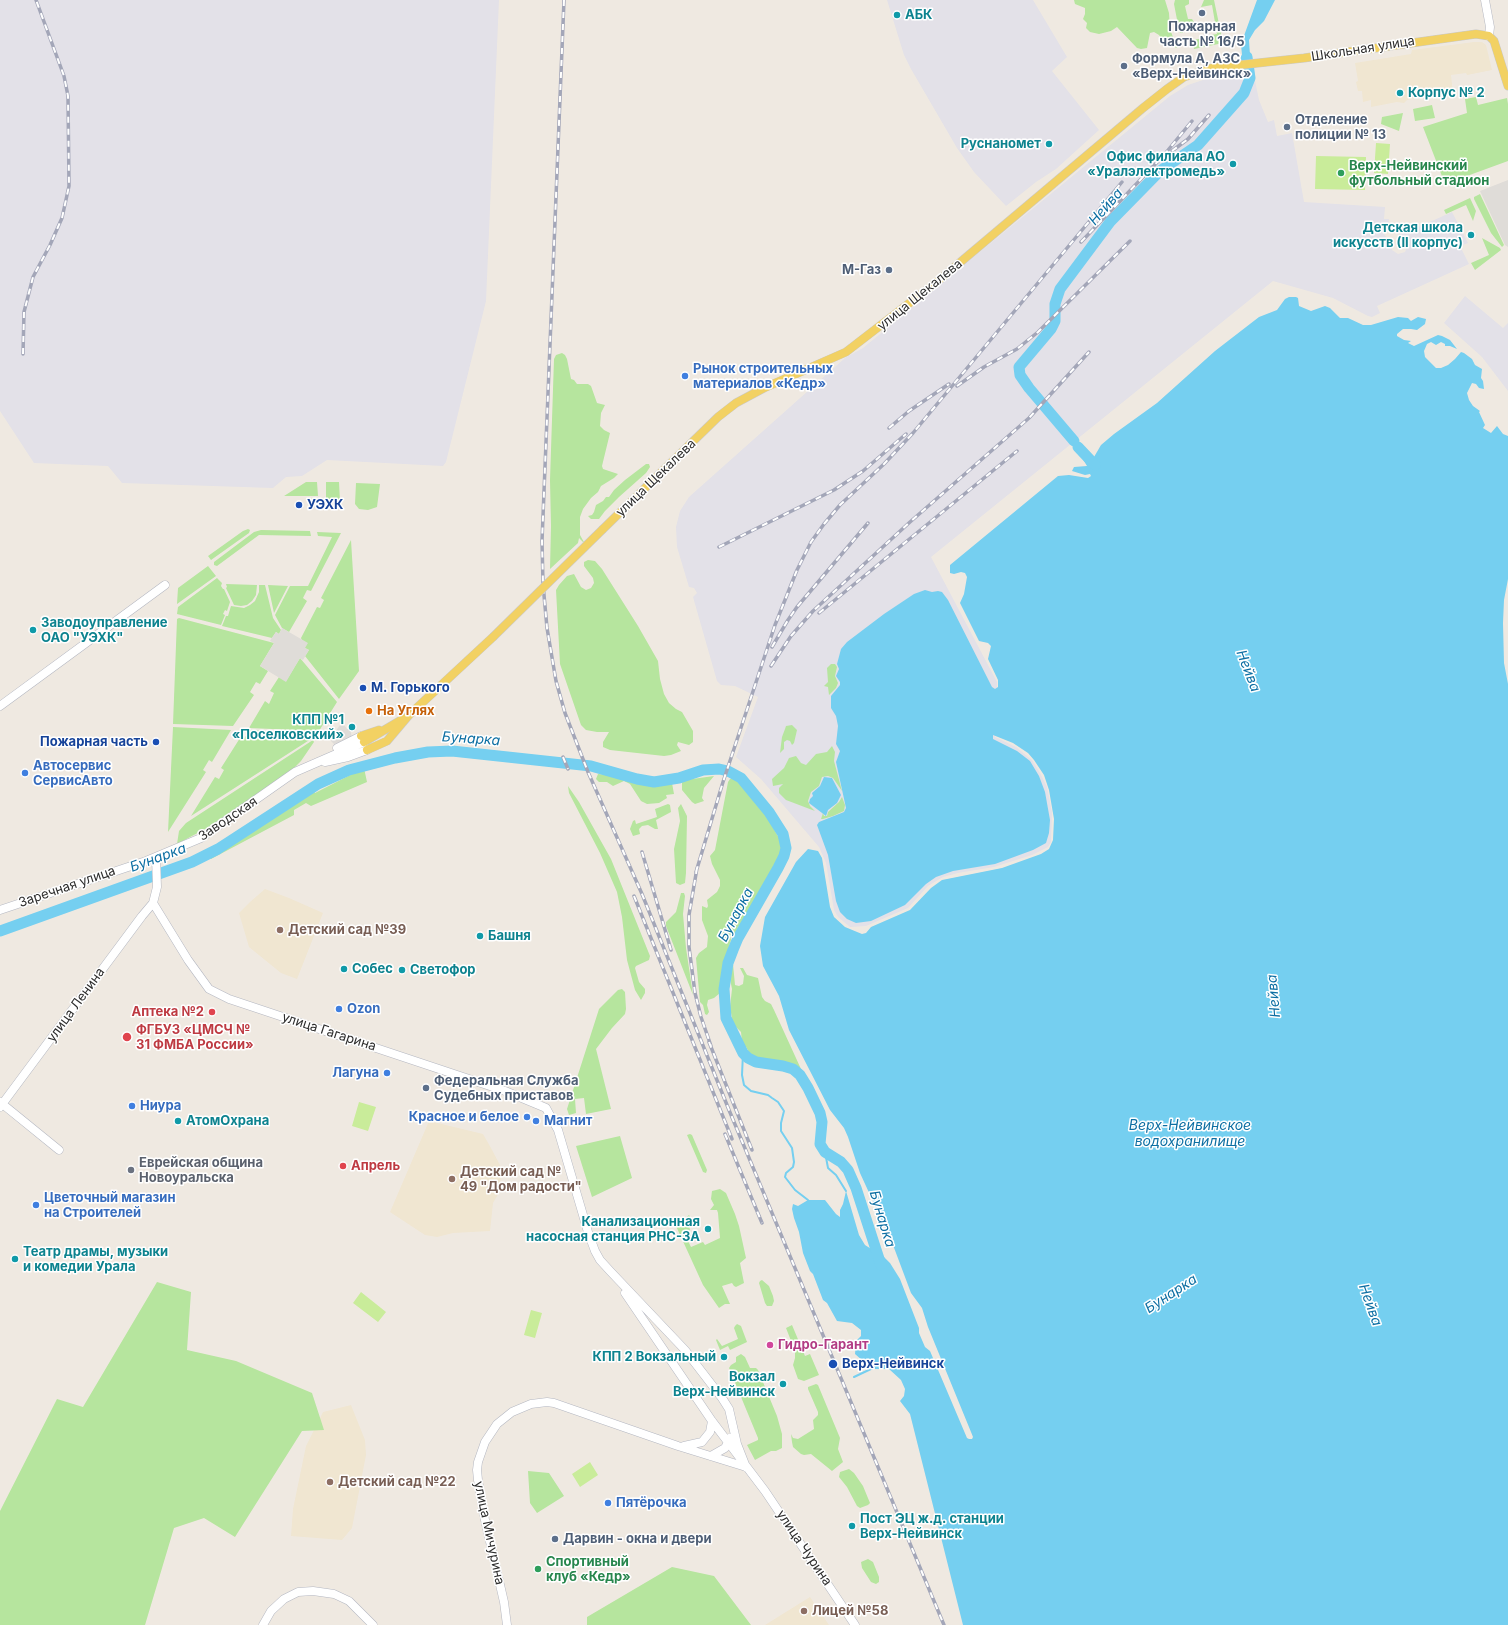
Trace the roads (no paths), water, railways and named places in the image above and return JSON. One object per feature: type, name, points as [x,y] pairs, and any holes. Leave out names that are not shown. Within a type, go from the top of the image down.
[{"type":"main road","name":"Школьная улица","points":[[1238,66],[1304,58],[1464,34],[1488,36]]},
{"type":"main road","points":[[1488,36],[1494,41],[1508,86]]},
{"type":"main road","name":"улица Щекалева","points":[[409,715],[492,637],[718,417],[736,403],[764,388],[846,352],[938,281],[1167,89],[1193,73],[1212,68],[1238,66]]},
{"type":"main road","points":[[364,743],[409,715]]},
{"type":"main road","points":[[364,743],[386,741],[409,715]]},
{"type":"street","points":[[1484,0],[1490,27],[1488,36]]},
{"type":"street","points":[[0,706],[165,585]]},
{"type":"street","name":"Заводская","points":[[156,861],[201,838],[295,772],[364,743]]},
{"type":"street","points":[[153,903],[158,881],[156,861]]},
{"type":"street","name":"Заречная улица","points":[[0,910],[156,861]]},
{"type":"street","name":"улица Ленина","points":[[1,1104],[153,903]]},
{"type":"street","name":"улица Гагарина","points":[[153,903],[188,960],[209,990],[229,999],[505,1091],[546,1108],[558,1130],[591,1242],[600,1260],[610,1271]]},
{"type":"street","points":[[1,1104],[59,1150]]},
{"type":"street","points":[[610,1271],[655,1317],[710,1382],[729,1409],[737,1444],[746,1467]]},
{"type":"street","name":"улица Чурина","points":[[610,1271],[646,1321],[712,1421],[765,1491],[855,1625]]},
{"type":"street","points":[[646,1321],[648,1316],[655,1317]]},
{"type":"street","name":"улица Мичурина","points":[[507,1625],[504,1602],[485,1520],[478,1480],[478,1462],[484,1442],[497,1424],[512,1412],[531,1404],[547,1402],[589,1414],[678,1446],[746,1467]]},
{"type":"street","points":[[678,1446],[702,1442],[710,1432],[712,1421]]},
{"type":"street","points":[[711,1456],[720,1452],[728,1443],[733,1426]]},
{"type":"street","points":[[263,1625],[271,1611],[284,1599],[298,1592],[313,1591],[334,1594],[349,1601],[373,1625]]},
{"type":"water","points":[[1257,0],[1275,0],[1264,21],[1255,30],[1249,40],[1251,71],[1247,72],[1244,63],[1240,58],[1242,55],[1241,44]]},
{"type":"water","name":"Верх-Нейвинское водохранилище","points":[[1289,297],[1298,298],[1299,306],[1311,311],[1325,306],[1330,308],[1340,318],[1348,318],[1363,325],[1371,325],[1398,317],[1408,318],[1411,321],[1418,317],[1426,319],[1425,324],[1417,330],[1403,329],[1397,334],[1397,336],[1404,340],[1411,341],[1408,343],[1414,346],[1438,335],[1450,340],[1457,349],[1450,346],[1445,346],[1445,344],[1441,342],[1436,345],[1431,342],[1427,344],[1424,351],[1425,357],[1436,368],[1441,368],[1448,365],[1461,352],[1472,359],[1475,365],[1482,369],[1481,378],[1484,389],[1479,388],[1476,384],[1472,383],[1467,393],[1469,400],[1473,406],[1480,411],[1479,412],[1485,425],[1483,428],[1491,433],[1497,426],[1503,434],[1508,436],[1508,579],[1504,600],[1503,623],[1504,663],[1508,684],[1508,1625],[963,1625],[910,1414],[900,1401],[904,1396],[905,1389],[901,1380],[889,1369],[872,1369],[855,1354],[856,1343],[849,1342],[857,1340],[861,1336],[861,1330],[852,1323],[837,1321],[827,1303],[823,1300],[803,1253],[799,1232],[792,1209],[793,1204],[798,1206],[808,1200],[825,1200],[840,1217],[840,1210],[846,1191],[859,1235],[865,1245],[884,1257],[890,1263],[900,1279],[919,1328],[919,1333],[925,1347],[930,1351],[967,1438],[972,1439],[973,1437],[928,1327],[922,1308],[911,1293],[893,1245],[860,1173],[844,1128],[830,1110],[789,1030],[779,996],[763,966],[760,946],[765,917],[796,862],[808,849],[818,851],[822,858],[830,907],[834,917],[845,927],[862,934],[866,933],[871,927],[910,910],[931,888],[942,880],[1002,868],[1041,854],[1049,849],[1053,840],[1054,819],[1049,790],[1044,775],[1028,753],[1013,743],[993,735],[993,739],[1017,751],[1030,761],[1039,776],[1045,792],[1050,820],[1049,833],[1046,843],[1033,850],[995,864],[953,871],[936,877],[926,884],[905,905],[871,921],[856,923],[847,919],[840,912],[836,901],[828,855],[817,825],[819,822],[844,812],[846,808],[836,762],[840,751],[836,744],[838,726],[836,716],[831,708],[831,696],[840,685],[840,682],[836,676],[839,669],[837,664],[841,649],[847,642],[884,614],[914,594],[925,590],[932,592],[938,591],[942,592],[948,600],[992,687],[995,689],[998,687],[998,680],[988,659],[991,646],[988,643],[979,641],[960,603],[964,594],[967,577],[965,573],[961,572],[954,574],[950,573],[950,565],[1058,476],[1069,475],[1088,478],[1091,476],[1090,474],[1085,475],[1072,471],[1074,467],[1087,466],[1081,456],[1088,451],[1094,457],[1101,445],[1157,403],[1215,351],[1259,317],[1277,310],[1285,299]]},
{"type":"water","points":[[824,777],[832,778],[841,795],[837,803],[828,810],[826,816],[809,803],[813,796],[812,793],[820,786]]},
{"type":"waterway","name":"Нейва","points":[[1074,441],[1029,388],[1020,375],[1019,367],[1051,329],[1055,321],[1055,304],[1060,289],[1110,222],[1160,171],[1198,145],[1244,93],[1250,78],[1247,57]]},
{"type":"waterway","name":"Нейва","points":[[1078,447],[1095,465]]},
{"type":"waterway","name":"Бунарка","points":[[0,931],[192,862],[218,849],[318,784],[349,770],[395,758],[428,752],[452,751],[591,766],[637,779],[654,782],[679,778],[703,770],[719,769],[728,771],[741,778],[769,812],[783,834],[786,848],[778,868],[738,938],[728,963],[724,989],[726,1018],[743,1053],[748,1058],[756,1062],[793,1069],[800,1075],[820,1113],[822,1122],[820,1144],[825,1152],[841,1162],[848,1170],[856,1188],[881,1265]]},
{"type":"waterway","points":[[743,1053],[742,1075],[744,1085],[751,1091],[768,1095],[778,1102],[784,1111],[781,1131],[792,1148],[794,1162],[793,1167],[786,1173],[785,1177],[795,1190],[808,1200]]},
{"type":"waterway","points":[[825,1152],[828,1168],[836,1175],[846,1191]]},
{"type":"waterway","points":[[854,1377],[873,1368]]},
{"type":"railway","points":[[23,354],[24,312],[33,277],[62,218],[69,186],[68,96],[64,76],[36,0]]},
{"type":"railway","points":[[564,0],[542,541],[543,584],[547,628],[556,681],[565,713],[588,772],[642,894],[729,1110],[944,1625]]},
{"type":"railway","points":[[1172,151],[1188,139],[1209,115]]},
{"type":"railway","points":[[1081,242],[1164,155],[1192,121]]},
{"type":"railway","points":[[696,872],[723,782],[775,625],[797,570],[811,542],[840,505],[884,464],[913,433],[1122,182]]},
{"type":"railway","points":[[957,386],[984,367],[1017,349],[1038,332],[1130,241]]},
{"type":"railway","points":[[771,666],[791,636],[813,611],[910,522],[1029,418],[1089,352]]},
{"type":"railway","points":[[889,428],[909,411],[949,384]]},
{"type":"railway","points":[[719,547],[834,490],[863,471],[906,434]]},
{"type":"railway","points":[[819,613],[1017,451]]},
{"type":"railway","points":[[772,647],[797,607],[868,523]]},
{"type":"railway","points":[[563,757],[568,769]]},
{"type":"railway","points":[[642,852],[671,950]]},
{"type":"railway","points":[[697,868],[689,915],[689,947],[695,993],[711,1046]]},
{"type":"railway","points":[[634,896],[732,1139]]},
{"type":"railway","points":[[709,1042],[752,1150]]},
{"type":"railway","points":[[725,1134],[762,1223]]},
{"type":"place","name":"Пожарная часть № 16/5","points":[[1202,13]]},
{"type":"place","name":"АБК","points":[[897,15]]},
{"type":"place","name":"Формула А, АЗС «Верх-Нейвинск»","points":[[1124,66]]},
{"type":"place","name":"Корпус № 2","points":[[1400,93]]},
{"type":"place","name":"Отделение полиции № 13","points":[[1287,127]]},
{"type":"place","name":"Руснаномет","points":[[1049,144]]},
{"type":"place","name":"Офис филиала АО «Уралэлектромедь»","points":[[1233,164]]},
{"type":"place","name":"Верх-Нейвинский футбольный стадион","points":[[1341,173]]},
{"type":"place","name":"Детская школа искусств (II корпус)","points":[[1471,235]]},
{"type":"place","name":"М-Газ","points":[[889,270]]},
{"type":"place","name":"Рынок строительных материалов «Кедр»","points":[[685,376]]},
{"type":"place","name":"УЭХК","points":[[299,505]]},
{"type":"place","name":"Заводоуправление ОАО \"УЭХК\"","points":[[33,630]]},
{"type":"place","name":"М. Горького","points":[[363,688]]},
{"type":"place","name":"На Углях","points":[[369,711]]},
{"type":"place","name":"КПП №1 «Поселковский»","points":[[352,727]]},
{"type":"place","name":"Пожарная часть","points":[[156,742]]},
{"type":"place","name":"Автосервис СервисАвто","points":[[25,773]]},
{"type":"place","name":"Детский сад №39","points":[[280,930]]},
{"type":"place","name":"Башня","points":[[480,936]]},
{"type":"place","name":"Собес","points":[[344,969]]},
{"type":"place","name":"Светофор","points":[[402,970]]},
{"type":"place","name":"Ozon","points":[[339,1009]]},
{"type":"place","name":"Аптека №2","points":[[212,1012]]},
{"type":"place","name":"ФГБУЗ «ЦМСЧ № 31 ФМБА России»","points":[[127,1037]]},
{"type":"place","name":"Лагуна","points":[[387,1073]]},
{"type":"place","name":"Федеральная Служба Судебных приставов","points":[[426,1088]]},
{"type":"place","name":"Ниура","points":[[132,1106]]},
{"type":"place","name":"Красное и белое","points":[[527,1117]]},
{"type":"place","name":"АтомОхрана","points":[[178,1121]]},
{"type":"place","name":"Магнит","points":[[536,1121]]},
{"type":"place","name":"Апрель","points":[[343,1166]]},
{"type":"place","name":"Еврейская община Новоуральска","points":[[131,1170]]},
{"type":"place","name":"Детский сад № 49 \"Дом радости\"","points":[[452,1179]]},
{"type":"place","name":"Цветочный магазин на Строителей","points":[[36,1205]]},
{"type":"place","name":"Канализационная насосная станция РНС-3А","points":[[708,1229]]},
{"type":"place","name":"Театр драмы, музыки и комедии Урала","points":[[15,1259]]},
{"type":"place","name":"Гидро-Гарант","points":[[770,1345]]},
{"type":"place","name":"КПП 2 Вокзальный","points":[[724,1357]]},
{"type":"place","name":"Верх-Нейвинск","points":[[833,1364]]},
{"type":"place","name":"Вокзал Верх-Нейвинск","points":[[783,1384]]},
{"type":"place","name":"Детский сад №22","points":[[330,1482]]},
{"type":"place","name":"Пятёрочка","points":[[608,1503]]},
{"type":"place","name":"Пост ЭЦ ж.д. станции Верх-Нейвинск","points":[[852,1526]]},
{"type":"place","name":"Дарвин - окна и двери","points":[[555,1539]]},
{"type":"place","name":"Спортивный клуб «Кедр»","points":[[538,1569]]},
{"type":"place","name":"Лицей №58","points":[[804,1611]]}]
